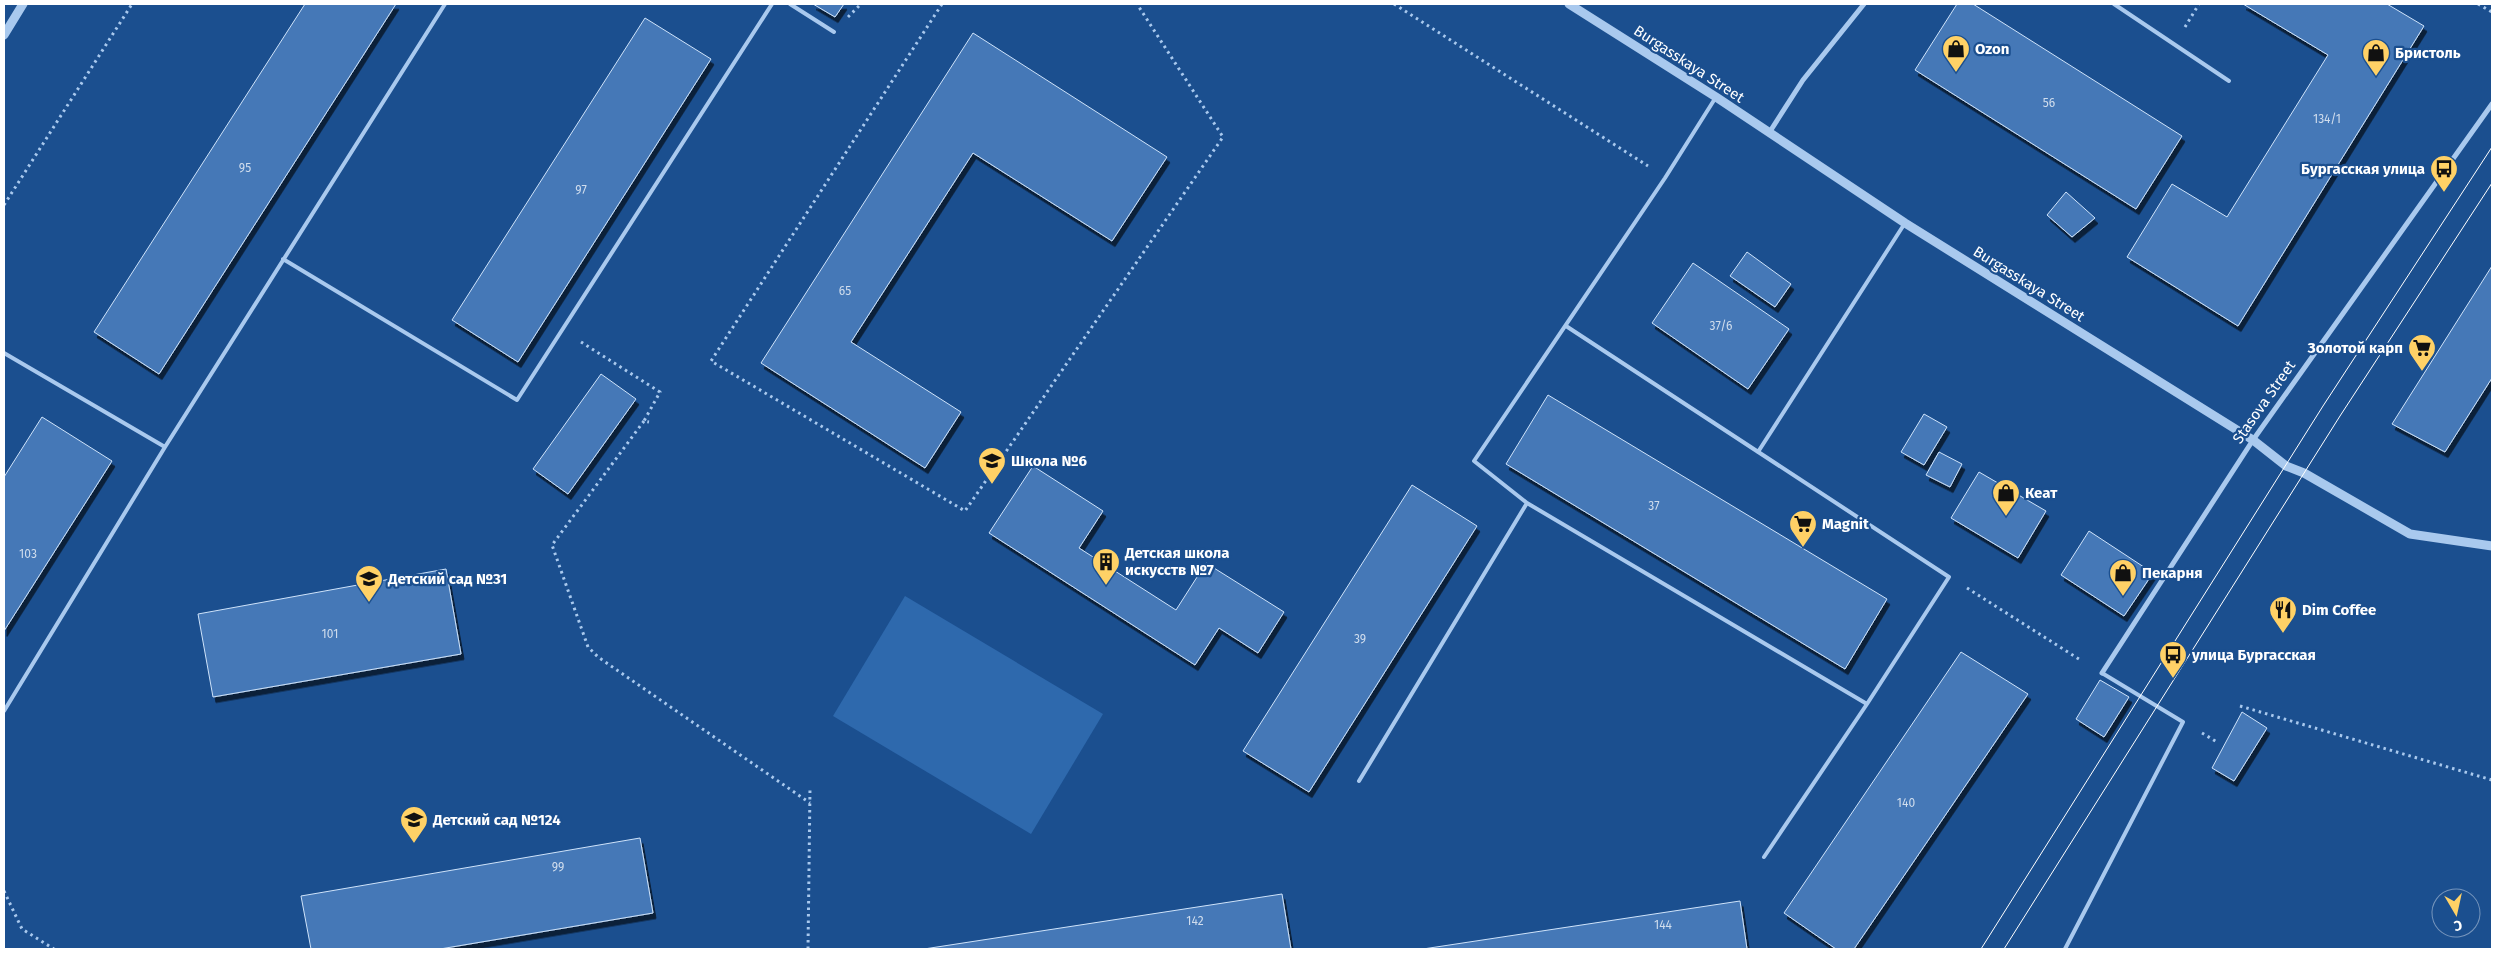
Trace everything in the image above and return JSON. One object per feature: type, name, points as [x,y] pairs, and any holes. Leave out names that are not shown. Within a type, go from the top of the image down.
[{"type":"street","points":[[4,35],[23,4]]},
{"type":"street","name":"Burgasskaya Street","points":[[1569,4],[1716,97],[1905,223],[2253,440],[2286,466],[2304,473],[2410,534],[2492,546]]},
{"type":"street","points":[[1769,133],[1803,80],[1864,4]]},
{"type":"street","name":"Stasova Street","points":[[2102,673],[2253,440],[2492,104]]},
{"type":"lane","points":[[4,712],[165,447],[445,4]]},
{"type":"lane","points":[[283,259],[517,400],[772,4]]},
{"type":"lane","points":[[790,4],[834,32]]},
{"type":"lane","points":[[2114,4],[2229,81]]},
{"type":"lane","points":[[1716,97],[1665,178],[1474,461],[1527,504],[1867,704]]},
{"type":"lane","points":[[1758,452],[1905,223]]},
{"type":"lane","points":[[1566,326],[1949,577],[1867,704],[1764,857]]},
{"type":"lane","points":[[4,353],[165,447]]},
{"type":"lane","points":[[1359,781],[1527,504]]},
{"type":"lane","points":[[2065,949],[2183,722],[2102,673]]},
{"type":"path","points":[[4,205],[132,4]]},
{"type":"path","points":[[942,4],[711,360],[965,511],[1223,137],[1138,4]]},
{"type":"path","points":[[1394,4],[1665,178]]},
{"type":"path","points":[[2478,4],[2492,12]]},
{"type":"path","points":[[562,330],[660,392],[644,420],[552,545],[588,647],[598,657],[810,803]]},
{"type":"path","points":[[644,420],[649,422]]},
{"type":"path","points":[[1949,577],[2102,673]]},
{"type":"path","points":[[2240,706],[2492,780]]},
{"type":"path","points":[[808,949],[810,788]]},
{"type":"path","points":[[4,891],[22,929],[54,949]]},
{"type":"shaded area","points":[[905,596],[1103,714],[1031,834],[833,716]]},
{"type":"building","points":[[305,4],[396,4],[159,374],[94,332]]},
{"type":"building","points":[[813,4],[844,4],[835,17]]},
{"type":"building","points":[[1957,4],[1973,4],[2182,136],[2136,209],[1915,70]]},
{"type":"building","points":[[2243,4],[2387,4],[2424,26],[2238,326],[2127,257],[2172,184],[2227,217],[2328,55]]},
{"type":"building","points":[[645,18],[711,59],[518,362],[452,320]]},
{"type":"building","points":[[973,33],[1167,157],[1112,241],[973,153],[851,342],[961,412],[925,468],[761,363]]},
{"type":"building","points":[[2066,192],[2095,218],[2072,237],[2047,215]]},
{"type":"building","points":[[1747,252],[1791,284],[1775,307],[1730,276]]},
{"type":"building","points":[[1693,263],[1789,329],[1748,389],[1652,323]]},
{"type":"building","points":[[2492,266],[2492,378],[2445,452],[2392,424]]},
{"type":"building","points":[[601,374],[636,399],[568,494],[533,469]]},
{"type":"building","points":[[1548,395],[1887,599],[1845,669],[1506,464]]},
{"type":"building","points":[[1924,414],[1947,427],[1924,465],[1901,452]]},
{"type":"building","points":[[42,417],[112,461],[4,631],[4,477]]},
{"type":"building","points":[[1939,452],[1962,464],[1950,487],[1926,475]]},
{"type":"building","name":"Детская школа искусств №7","points":[[1033,466],[1103,511],[1079,548],[1176,610],[1206,563],[1284,612],[1258,653],[1219,628],[1195,665],[989,533]]},
{"type":"building","points":[[1979,472],[2046,511],[2018,558],[1951,518]]},
{"type":"building","points":[[1412,485],[1477,526],[1309,792],[1243,751]]},
{"type":"building","points":[[2089,531],[2153,573],[2124,616],[2061,575]]},
{"type":"building","points":[[446,569],[461,654],[213,697],[198,614]]},
{"type":"building","points":[[1961,652],[2028,694],[1854,949],[1836,949],[1784,913]]},
{"type":"building","points":[[2100,680],[2129,697],[2104,737],[2076,719]]},
{"type":"building","points":[[2242,712],[2267,728],[2234,781],[2212,768]]},
{"type":"building","points":[[640,838],[653,913],[440,949],[311,949],[301,896]]},
{"type":"building","points":[[1282,894],[1291,949],[924,949]]},
{"type":"building","points":[[1740,901],[1747,949],[1423,949]]},
{"type":"tram line","points":[[1981,949],[2323,406],[2492,147]]},
{"type":"tram line","points":[[2004,949],[2340,416],[2492,183]]},
{"type":"place","name":"Ozon","points":[[1956,73]]},
{"type":"place","name":"Бристоль","points":[[2376,77]]},
{"type":"place","name":"Бургасская улица","points":[[2444,193]]},
{"type":"place","name":"Золотой карп","points":[[2422,372]]},
{"type":"place","name":"Школа №6","points":[[992,485]]},
{"type":"place","name":"Кеат","points":[[2006,517]]},
{"type":"place","name":"Magnit","points":[[1803,548]]},
{"type":"place","name":"Детская школа искусств №7","points":[[1106,586]]},
{"type":"place","name":"Пекарня","points":[[2123,597]]},
{"type":"place","name":"Детский сад №31","points":[[369,603]]},
{"type":"place","name":"Dim Coffee","points":[[2283,634]]},
{"type":"place","name":"улица Бургасская","points":[[2173,679]]},
{"type":"place","name":"Детский сад №124","points":[[414,844]]}]
